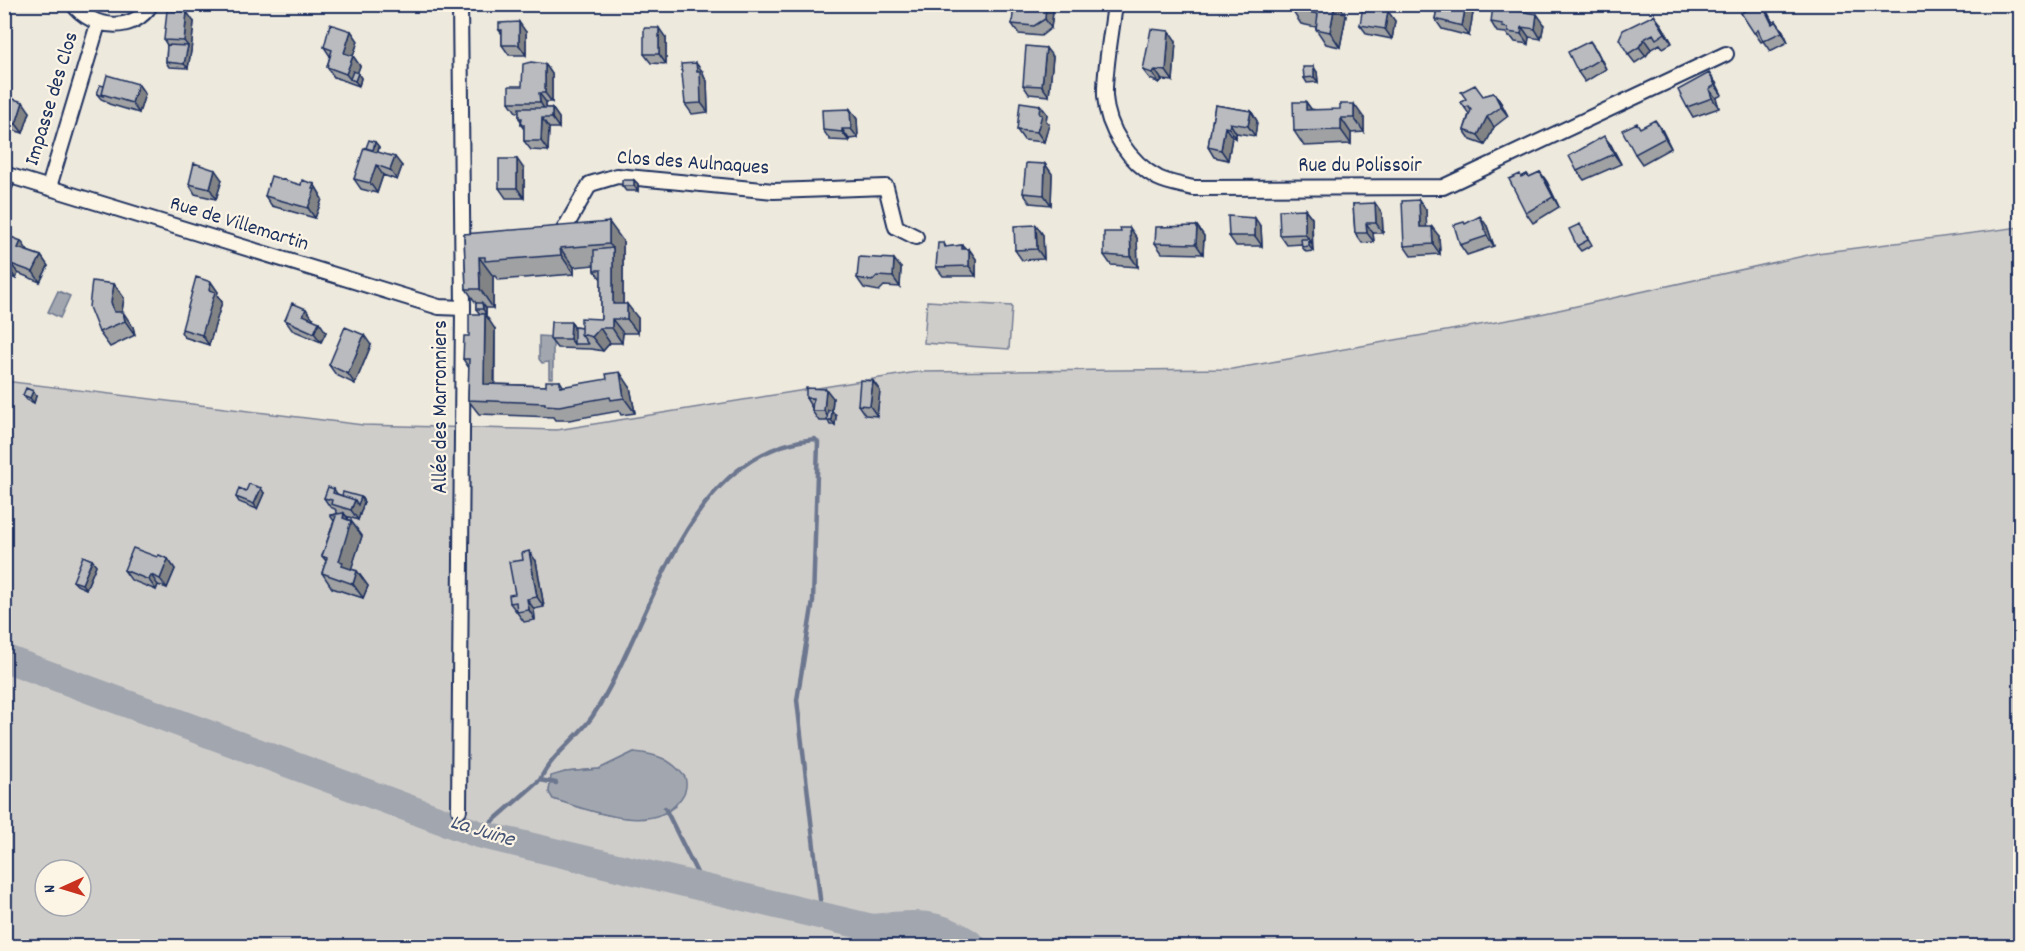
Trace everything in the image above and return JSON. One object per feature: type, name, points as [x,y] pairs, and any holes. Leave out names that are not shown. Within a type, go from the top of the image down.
[{"type":"street","name":"Impasse des Clos","points":[[73,4],[81,15],[98,24],[117,26],[135,20],[151,4]]},
{"type":"street","name":"Allée des Marronniers","points":[[459,810],[464,308],[469,237],[460,4]]},
{"type":"street","name":"Rue du Polissoir","points":[[1115,4],[1105,96],[1114,129],[1124,148],[1141,167],[1160,179],[1193,188],[1443,187],[1726,54]]},
{"type":"street","name":"Impasse des Clos","points":[[49,187],[98,24]]},
{"type":"street","name":"Rue de Villemartin","points":[[4,174],[439,307],[464,308]]},
{"type":"street","name":"Clos des Aulnaques","points":[[539,236],[561,235],[590,184],[617,176],[774,191],[886,188],[896,227],[916,237]]},
{"type":"shaded area","points":[[2020,227],[2020,946],[5,946],[5,381],[363,425],[557,430],[917,372],[1232,369],[1536,315],[1817,253]],"holes":[[[634,752],[676,806],[646,817],[630,818],[599,813],[553,799],[549,792],[551,777],[565,772],[599,769]]]},
{"type":"shaded area","points":[[58,291],[70,296],[60,318],[48,312]]},
{"type":"shaded area","points":[[927,301],[1012,306],[1009,349],[924,343]]},
{"type":"shaded area","points":[[539,336],[553,337],[553,378],[549,378],[549,362],[542,363],[539,359]]},
{"type":"shaded area","points":[[634,752],[663,758],[685,777],[684,793],[678,802],[666,812],[635,819],[618,817],[553,799],[549,792],[551,776],[565,772],[599,769]]},
{"type":"building","points":[[1014,4],[1046,4],[1045,19],[1034,26],[1012,24]]},
{"type":"building","points":[[1292,4],[1335,4],[1330,32],[1316,29],[1318,14],[1291,9]]},
{"type":"building","points":[[1438,4],[1466,4],[1462,26],[1435,19]]},
{"type":"building","points":[[1757,4],[1762,4],[1772,24],[1776,21],[1782,32],[1763,41],[1758,30],[1754,33],[1741,13]]},
{"type":"building","points":[[1363,6],[1388,11],[1385,29],[1360,25]]},
{"type":"building","points":[[1493,6],[1537,14],[1535,29],[1522,27],[1521,34],[1508,32],[1508,28],[1502,27],[1503,24],[1491,22]]},
{"type":"building","points":[[167,10],[187,12],[184,41],[164,40]]},
{"type":"building","points":[[1654,15],[1665,33],[1656,39],[1653,34],[1644,39],[1639,47],[1628,54],[1619,39],[1623,30]]},
{"type":"building","points":[[519,22],[519,45],[502,45],[502,30],[499,30],[499,23]]},
{"type":"building","points":[[330,24],[351,31],[344,53],[353,56],[346,74],[327,67],[332,50],[324,47]]},
{"type":"building","points":[[644,28],[659,28],[659,54],[644,54]]},
{"type":"building","points":[[1151,29],[1169,31],[1166,71],[1155,70],[1152,73],[1143,70]]},
{"type":"building","points":[[1590,41],[1600,59],[1578,72],[1568,52]]},
{"type":"building","points":[[167,45],[188,46],[184,64],[166,62]]},
{"type":"building","points":[[1026,46],[1046,48],[1042,86],[1023,85]]},
{"type":"building","points":[[531,62],[545,64],[545,93],[539,93],[540,102],[509,102],[509,86],[522,86],[523,64]]},
{"type":"building","points":[[696,63],[697,71],[700,71],[701,103],[685,104],[681,64]]},
{"type":"building","points":[[1303,67],[1314,67],[1314,77],[1304,78]]},
{"type":"building","points":[[353,71],[358,73],[355,81],[350,79]]},
{"type":"building","points":[[1709,73],[1715,85],[1709,89],[1712,98],[1687,107],[1678,90]]},
{"type":"building","points":[[107,75],[138,84],[132,103],[102,94]]},
{"type":"building","points":[[100,85],[104,86],[103,96],[97,94]]},
{"type":"building","points":[[1475,85],[1483,96],[1494,93],[1501,107],[1487,117],[1478,135],[1464,130],[1471,110],[1468,106],[1465,108],[1461,102],[1466,99],[1461,92]]},
{"type":"building","points":[[4,96],[23,102],[16,124],[6,120]]},
{"type":"building","points":[[1020,102],[1040,105],[1039,114],[1042,115],[1037,132],[1017,130]]},
{"type":"building","points":[[1293,102],[1306,102],[1306,110],[1340,109],[1340,104],[1354,104],[1354,118],[1341,118],[1341,130],[1294,131]]},
{"type":"building","points":[[1215,105],[1251,111],[1248,126],[1230,123],[1229,128],[1225,127],[1221,150],[1208,147]]},
{"type":"building","points":[[519,108],[552,108],[552,118],[542,118],[541,141],[524,141],[524,125],[521,125],[522,118],[519,118]]},
{"type":"building","points":[[850,109],[851,129],[842,129],[842,132],[823,130],[822,110]]},
{"type":"building","points":[[1655,120],[1665,138],[1635,154],[1622,130],[1637,123],[1640,128]]},
{"type":"building","points":[[1604,136],[1614,154],[1577,171],[1569,156]]},
{"type":"building","points":[[369,140],[375,142],[373,150],[366,148]]},
{"type":"building","points":[[364,148],[395,157],[390,170],[376,165],[370,183],[354,179]]},
{"type":"building","points":[[499,159],[517,159],[517,188],[499,188]]},
{"type":"building","points":[[194,163],[215,170],[210,189],[189,184]]},
{"type":"building","points":[[1026,163],[1045,164],[1044,195],[1023,193]]},
{"type":"building","points":[[1540,172],[1553,197],[1526,213],[1509,179],[1520,174],[1521,177],[1527,174],[1529,177]]},
{"type":"building","points":[[271,176],[301,185],[302,180],[314,184],[312,189],[315,189],[308,208],[265,196]]},
{"type":"building","points":[[4,177],[10,179],[6,189],[4,188]]},
{"type":"building","points":[[622,180],[634,180],[634,186],[622,186]]},
{"type":"building","points":[[1419,200],[1420,227],[1432,227],[1433,244],[1404,246],[1402,201]]},
{"type":"building","points":[[1375,203],[1376,223],[1366,223],[1367,233],[1355,233],[1353,204]]},
{"type":"building","points":[[1305,209],[1305,234],[1280,235],[1279,210]]},
{"type":"building","points":[[1228,216],[1255,218],[1255,236],[1229,236]]},
{"type":"building","points":[[1480,216],[1487,236],[1460,245],[1454,225],[1464,222],[1465,224]]},
{"type":"building","points":[[609,222],[609,244],[560,248],[561,255],[485,261],[485,257],[479,257],[480,289],[466,289],[464,234]]},
{"type":"building","points":[[1580,224],[1588,240],[1577,246],[1569,229]]},
{"type":"building","points":[[1036,225],[1037,249],[1015,250],[1014,226]]},
{"type":"building","points":[[1197,226],[1196,244],[1155,243],[1156,227]]},
{"type":"building","points":[[1120,228],[1130,228],[1131,257],[1104,255],[1104,232],[1121,232]]},
{"type":"building","points":[[4,234],[21,241],[18,248],[41,256],[33,272],[11,264],[9,269],[4,267]]},
{"type":"building","points":[[1301,239],[1309,239],[1309,246],[1302,247]]},
{"type":"building","points":[[938,243],[944,243],[945,247],[962,245],[962,249],[969,249],[969,266],[936,267]]},
{"type":"building","points":[[613,248],[613,304],[627,304],[627,319],[612,319],[612,328],[600,328],[592,337],[581,334],[581,318],[601,319],[601,270],[594,270],[594,250]]},
{"type":"building","points":[[859,257],[894,259],[893,277],[877,276],[872,281],[857,278]]},
{"type":"building","points":[[196,277],[211,282],[209,290],[215,292],[202,335],[182,329]]},
{"type":"building","points":[[92,281],[114,284],[111,302],[114,312],[123,312],[125,321],[99,332],[89,307]]},
{"type":"building","points":[[292,303],[306,309],[303,315],[319,322],[314,333],[285,320]]},
{"type":"building","points":[[476,303],[482,303],[483,309],[476,309]]},
{"type":"building","points":[[469,314],[485,314],[484,384],[546,386],[546,381],[560,381],[560,387],[607,379],[606,374],[620,372],[624,398],[611,400],[610,397],[559,406],[545,405],[545,403],[468,400],[469,359],[463,359],[464,336],[469,336]]},
{"type":"building","points":[[551,322],[571,322],[570,339],[550,339]]},
{"type":"building","points":[[345,327],[364,335],[348,374],[329,365]]},
{"type":"building","points":[[574,327],[581,328],[581,334],[588,344],[574,344]]},
{"type":"building","points":[[860,380],[873,381],[870,406],[858,405]]},
{"type":"building","points":[[26,388],[33,391],[30,398],[23,395]]},
{"type":"building","points":[[806,388],[826,389],[824,411],[812,411],[813,398],[806,398]]},
{"type":"building","points":[[828,410],[832,411],[831,420],[827,420]]},
{"type":"building","points":[[249,484],[261,488],[254,504],[236,497],[239,488],[246,491]]},
{"type":"building","points":[[328,487],[334,489],[333,493],[355,500],[351,510],[331,504],[332,500],[324,498]]},
{"type":"building","points":[[343,492],[361,497],[358,505],[355,500],[342,496]]},
{"type":"building","points":[[344,513],[343,518],[351,521],[339,561],[343,562],[342,566],[357,571],[353,584],[322,573],[327,558],[322,556],[336,516],[330,515]]},
{"type":"building","points":[[133,548],[168,559],[160,579],[151,575],[149,580],[124,570]]},
{"type":"building","points":[[529,551],[537,597],[527,599],[529,610],[517,612],[516,602],[510,603],[509,595],[515,594],[509,562],[523,560],[522,553]]},
{"type":"building","points":[[83,556],[92,560],[82,584],[73,581]]},
{"type":"waterway","points":[[478,834],[540,780],[557,755],[592,717],[614,679],[676,548],[702,508],[732,475],[769,451],[815,439],[818,442],[813,601],[797,700],[822,916]]},
{"type":"waterway","name":"La Juine","points":[[4,658],[478,834],[873,928],[901,925],[937,928],[973,946]]},
{"type":"waterway","points":[[540,780],[556,783]]},
{"type":"waterway","points":[[665,808],[705,889]]}]
